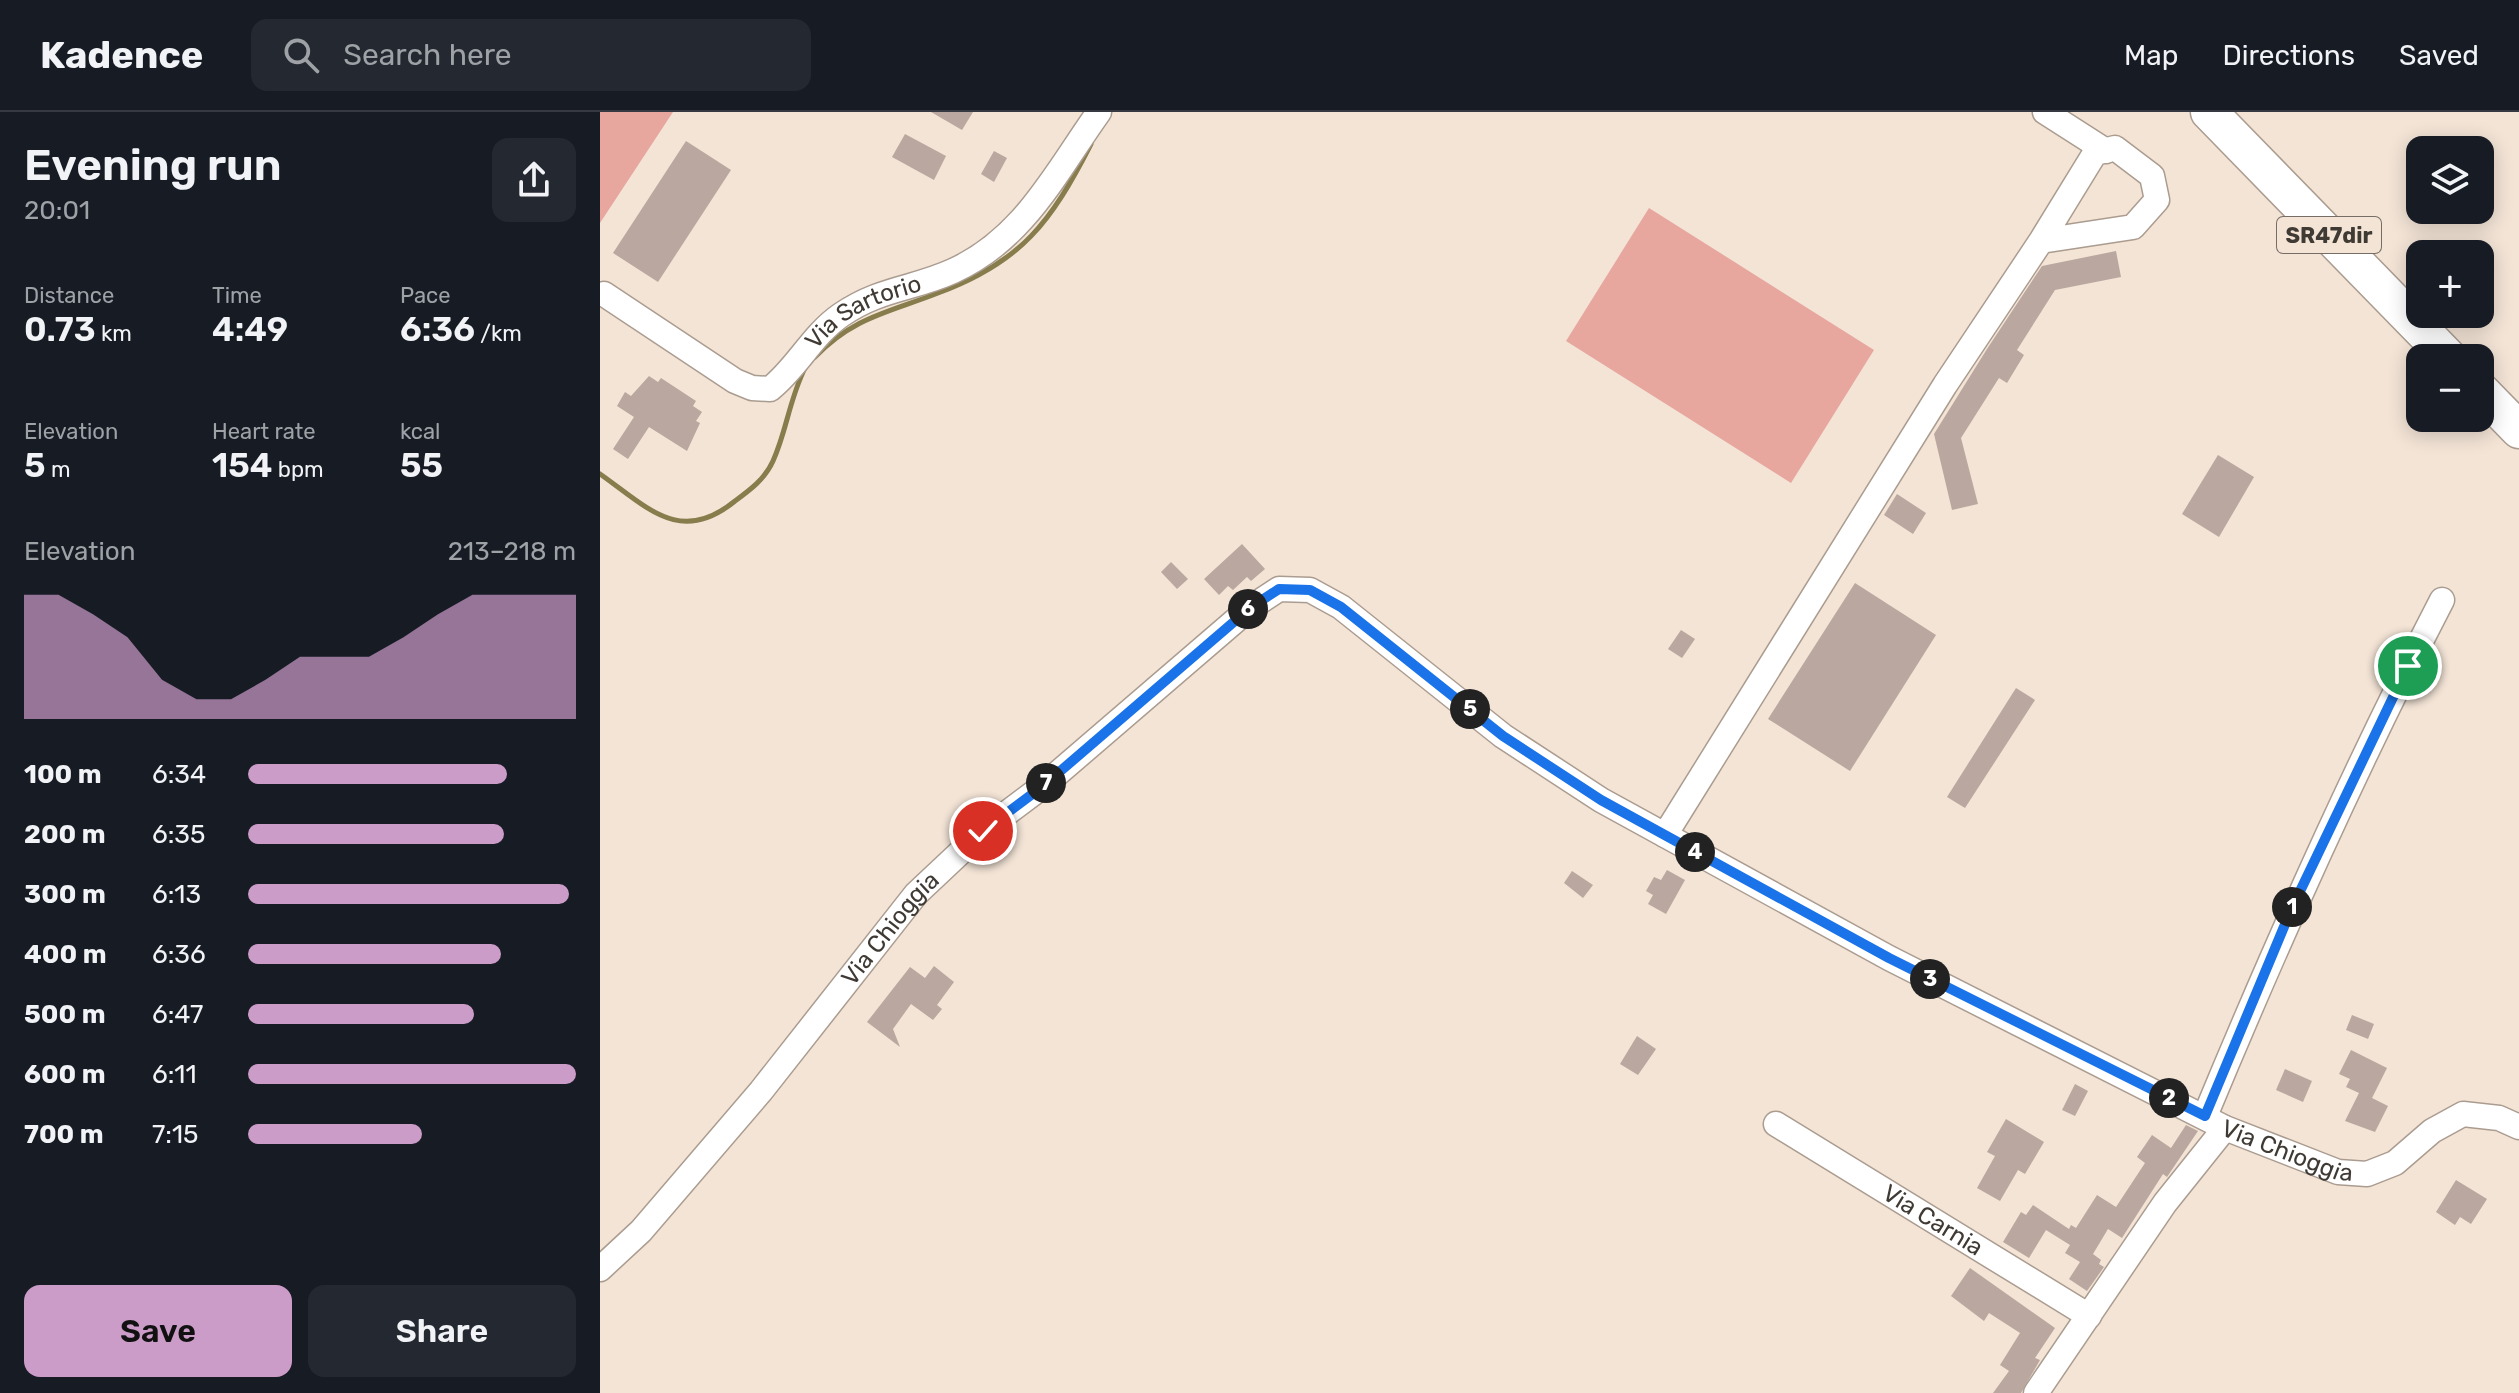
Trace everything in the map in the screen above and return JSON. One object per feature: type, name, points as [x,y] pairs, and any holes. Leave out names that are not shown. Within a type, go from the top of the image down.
[{"type":"highway","name":"SR47dir","points":[[2209,112],[2435,344]]},
{"type":"highway","points":[[2494,404],[2519,430]]},
{"type":"street","name":"Via Sartorio","points":[[604,294],[735,381],[752,388],[770,389],[783,379],[822,330],[863,301],[953,271],[1011,235],[1046,192],[1099,112]]},
{"type":"street","points":[[2045,112],[2106,151]]},
{"type":"street","points":[[1665,835],[1945,385],[2041,241],[2095,153],[2115,148],[2152,176],[2157,200],[2133,227],[2041,241]]},
{"type":"street","name":"Via Chioggia","points":[[600,1269],[641,1231],[770,1080],[916,894],[983,831],[1043,786],[1250,608],[1279,589],[1310,590],[1341,607],[1503,736],[1601,800],[1889,958],[2215,1122],[2338,1172],[2367,1174],[2395,1163],[2432,1131],[2463,1114],[2499,1118],[2519,1127]]},
{"type":"street","points":[[2036,1393],[2165,1203],[2215,1122],[2291,910],[2373,733],[2442,600]]},
{"type":"street","name":"Via Carnia","points":[[1776,1124],[2089,1316]]},
{"type":"shaded area","points":[[600,112],[673,112],[600,223]]},
{"type":"shaded area","points":[[1649,208],[1874,350],[1791,483],[1566,341]]},
{"type":"building","points":[[931,112],[973,112],[962,130]]},
{"type":"building","points":[[905,134],[946,156],[934,180],[892,157]]},
{"type":"building","points":[[686,141],[731,170],[658,282],[613,253]]},
{"type":"building","points":[[994,151],[1007,158],[994,182],[981,174]]},
{"type":"building","points":[[2116,251],[2121,277],[2055,290],[2017,350],[2024,355],[2007,383],[1999,378],[1961,438],[1978,504],[1952,510],[1934,434],[1987,349],[2042,266]]},
{"type":"building","points":[[649,376],[658,382],[661,378],[696,401],[693,406],[702,412],[696,421],[700,423],[687,451],[649,427],[628,459],[613,449],[634,417],[617,406],[625,392],[631,396]]},
{"type":"building","points":[[2218,455],[2254,477],[2219,537],[2182,514]]},
{"type":"building","points":[[1897,494],[1926,513],[1913,534],[1884,515]]},
{"type":"building","points":[[1242,544],[1265,569],[1251,581],[1247,577],[1233,590],[1228,586],[1219,595],[1204,579]]},
{"type":"building","points":[[1171,562],[1188,579],[1177,589],[1161,572]]},
{"type":"building","points":[[1855,583],[1936,635],[1850,771],[1768,719]]},
{"type":"building","points":[[1681,630],[1695,639],[1682,658],[1668,649]]},
{"type":"building","points":[[2016,688],[2035,700],[1965,808],[1947,797]]},
{"type":"building","points":[[1667,870],[1685,880],[1666,914],[1648,904],[1653,895],[1646,891],[1654,877],[1661,880]]},
{"type":"building","points":[[1572,871],[1593,885],[1583,898],[1564,883]]},
{"type":"building","points":[[934,966],[954,982],[937,1005],[942,1009],[933,1020],[911,1004],[893,1029],[900,1047],[867,1022],[910,967],[925,978]]},
{"type":"building","points":[[2352,1015],[2374,1024],[2368,1039],[2346,1030]]},
{"type":"building","points":[[1637,1036],[1656,1049],[1638,1075],[1620,1064]]},
{"type":"building","points":[[2351,1050],[2387,1068],[2372,1098],[2388,1106],[2375,1132],[2345,1121],[2359,1093],[2346,1087],[2350,1079],[2339,1074]]},
{"type":"building","points":[[2285,1069],[2312,1081],[2303,1102],[2276,1090]]},
{"type":"building","points":[[2075,1084],[2088,1091],[2075,1116],[2062,1110]]},
{"type":"building","points":[[2006,1119],[2044,1142],[2025,1174],[2018,1170],[2000,1201],[1977,1188],[1995,1156],[1987,1152]]},
{"type":"building","points":[[2186,1125],[2198,1131],[2167,1177],[2163,1174],[2122,1238],[2108,1229],[2093,1254],[2104,1267],[2087,1291],[2069,1279],[2080,1262],[2065,1253],[2070,1245],[2046,1230],[2029,1258],[2003,1242],[2021,1212],[2026,1215],[2033,1205],[2069,1229],[2071,1225],[2076,1228],[2097,1195],[2116,1207],[2145,1163],[2137,1157],[2152,1135],[2171,1148]]},
{"type":"building","points":[[2456,1180],[2487,1199],[2471,1224],[2460,1217],[2455,1225],[2436,1212]]},
{"type":"building","points":[[1970,1268],[2055,1328],[2035,1358],[2040,1360],[2021,1393],[1993,1393],[2009,1371],[2000,1365],[2020,1333],[1989,1313],[1984,1321],[1951,1296]]},
{"type":"waterway","points":[[815,357],[858,324],[967,281],[1013,253],[1047,217],[1091,144]]},
{"type":"waterway","points":[[600,474],[664,517],[681,521],[715,514],[752,488],[770,467],[805,368]]},
{"type":"route","points":[[983,831],[1043,786],[1250,608],[1279,589],[1310,590],[1341,607],[1503,736],[1601,800],[1889,958],[2205,1116],[2291,910],[2373,733],[2408,666]]}]
